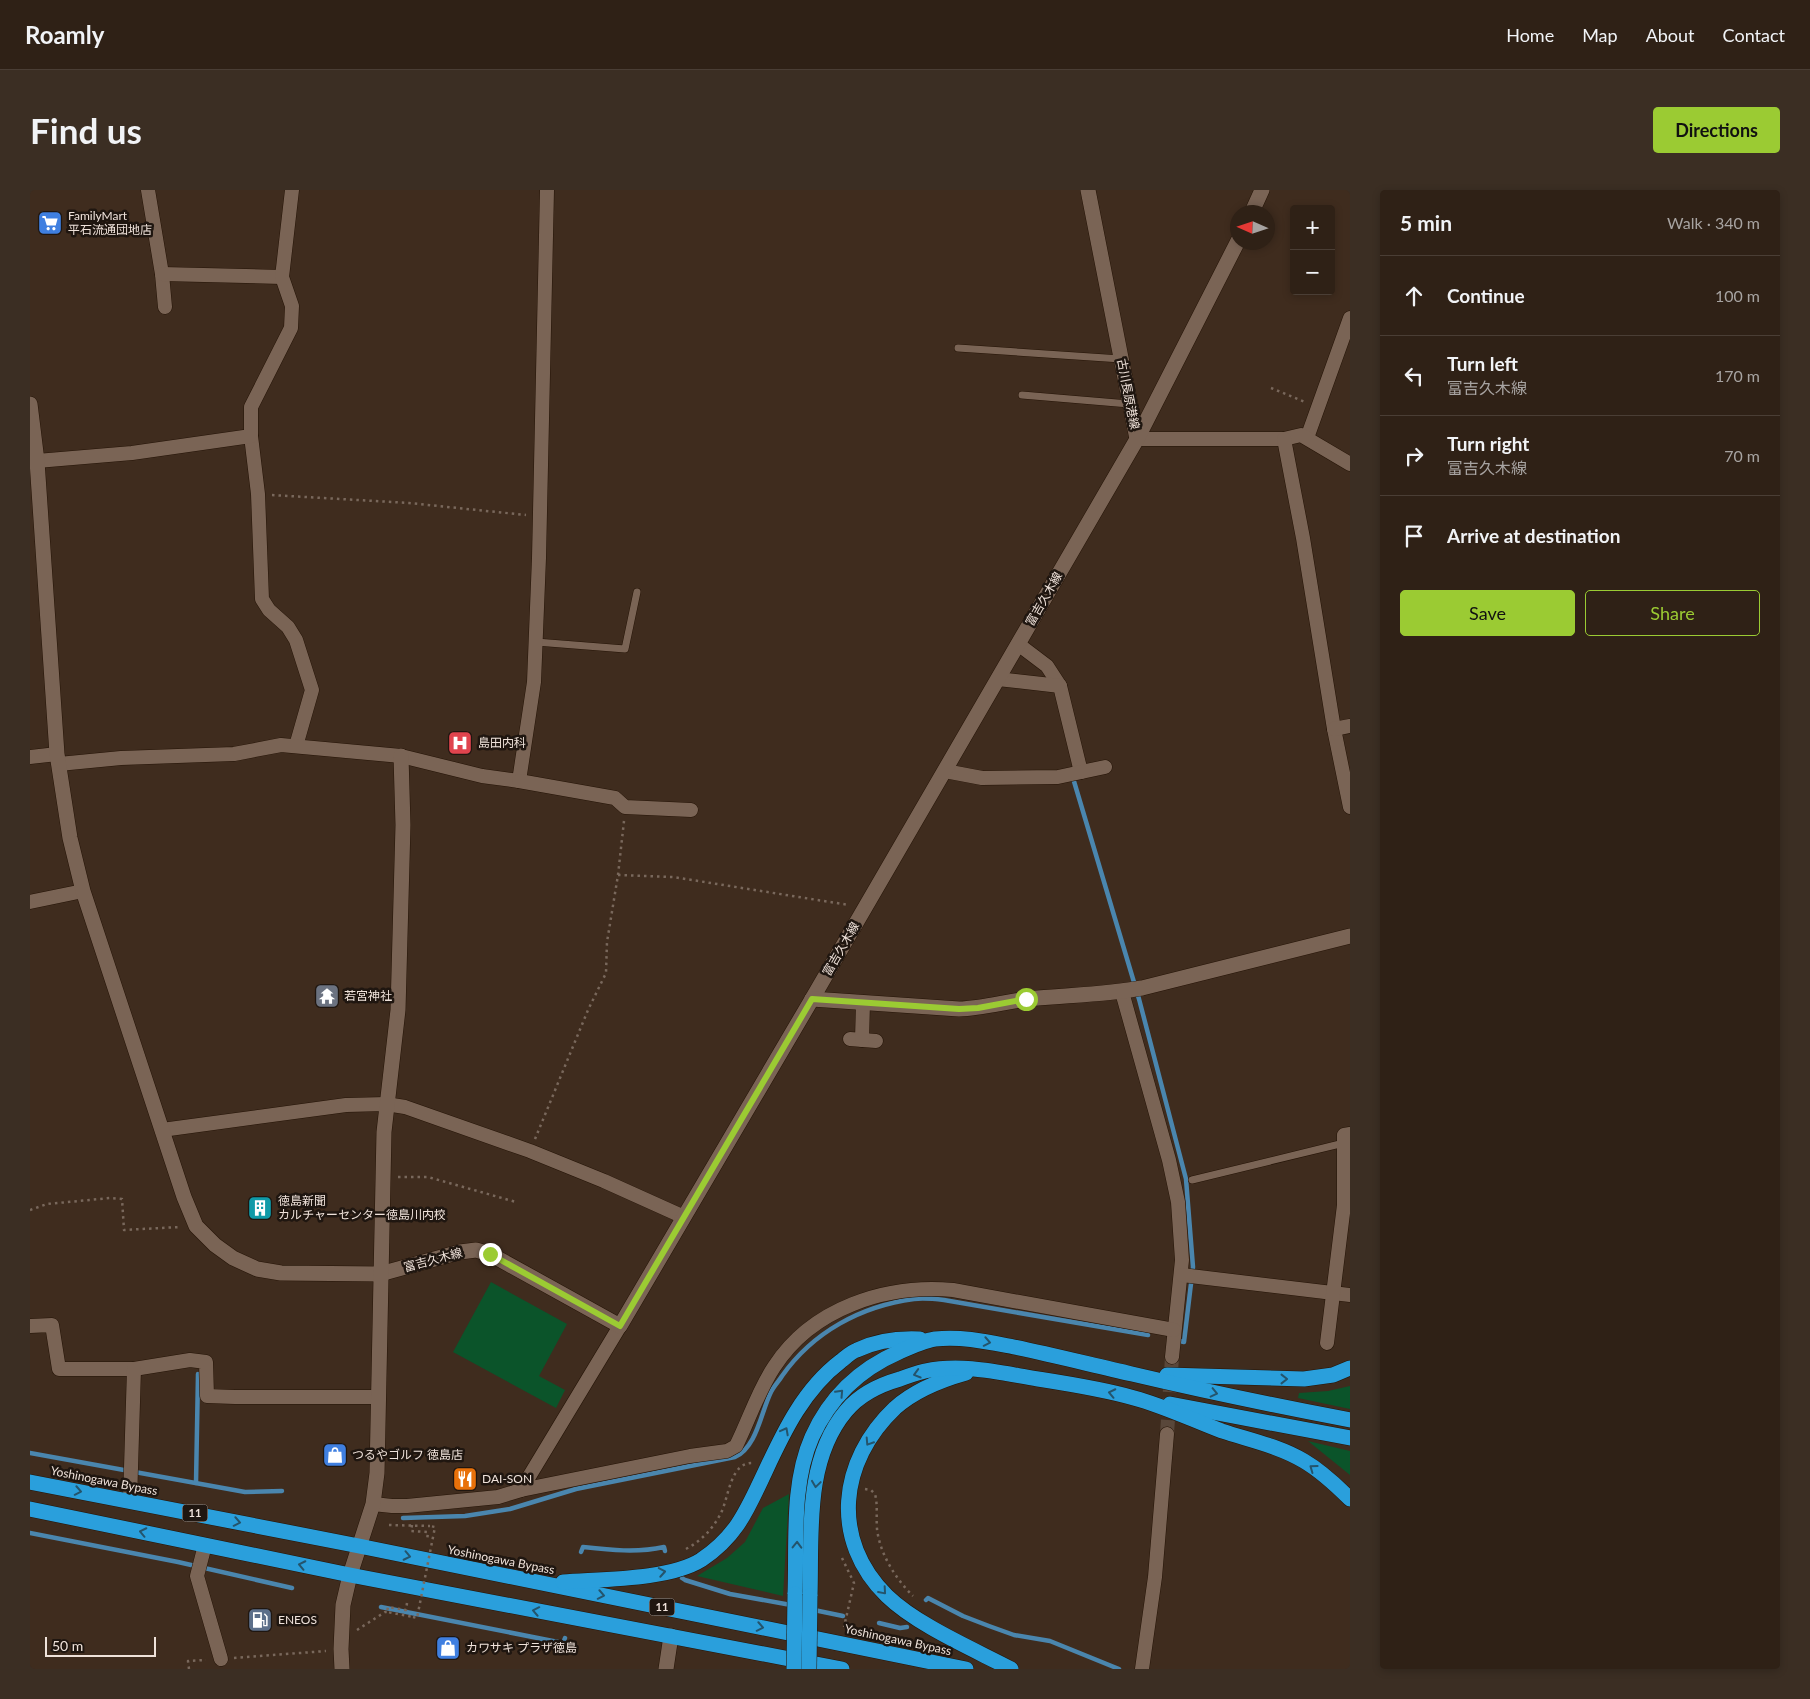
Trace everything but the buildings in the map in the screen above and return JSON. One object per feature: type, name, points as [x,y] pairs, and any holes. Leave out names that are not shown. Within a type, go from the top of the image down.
[{"type":"highway","points":[[544,1584],[645,1575],[674,1570],[699,1561],[721,1544],[742,1520],[797,1410],[815,1385],[832,1368],[856,1350],[886,1341],[967,1338],[1063,1357],[1223,1395],[1350,1420]]},
{"type":"highway","points":[[810,1669],[798,1509],[800,1481],[805,1457],[812,1438],[822,1418],[835,1399],[866,1369],[884,1358],[934,1339]]},
{"type":"highway","points":[[794,1669],[820,1459],[837,1423],[847,1410],[861,1397],[880,1385],[926,1371],[954,1368],[979,1369],[1058,1382],[1350,1438]]},
{"type":"highway","points":[[1130,1374],[1304,1379],[1333,1375],[1350,1368]]},
{"type":"highway","points":[[979,1369],[955,1376],[924,1389],[894,1409],[869,1441],[858,1462],[848,1499],[848,1520],[860,1557],[872,1577],[887,1596],[904,1610],[928,1625],[1011,1669]]},
{"type":"highway","points":[[1134,1398],[1264,1444],[1303,1461],[1330,1480],[1350,1499]]},
{"type":"highway","name":"Yoshinogawa Bypass","points":[[30,1482],[359,1546],[966,1669]]},
{"type":"highway","name":"11","points":[[30,1509],[350,1575],[839,1669]]},
{"type":"main road","name":"古川長原港線","points":[[1088,190],[1137,439]]},
{"type":"main road","points":[[1255,205],[1262,190]]},
{"type":"main road","name":"古川長原港線","points":[[1137,439],[1234,250]]},
{"type":"main road","points":[[30,404],[58,759],[70,838],[83,892],[184,1197],[196,1226]]},
{"type":"main road","name":"富吉久木線","points":[[196,1226],[215,1245],[233,1258],[257,1269],[280,1272],[380,1274],[460,1252],[476,1250],[490,1254],[620,1326],[866,907],[1137,439]]},
{"type":"main road","points":[[342,1669],[340,1649],[343,1605],[350,1575],[373,1504],[377,1473],[384,1132],[398,1001],[403,826],[401,756]]},
{"type":"main road","points":[[812,999],[959,1009],[978,1008],[1026,999],[1131,990],[1350,936]]},
{"type":"main road","points":[[666,1669],[671,1636]]},
{"type":"street","points":[[148,190],[162,274],[165,307]]},
{"type":"street","points":[[292,190],[282,277],[292,306],[290,328],[251,407],[251,436],[258,494],[262,599],[269,610],[288,627],[296,640],[312,690],[296,746]]},
{"type":"street","points":[[519,782],[534,682],[536,642],[546,190]]},
{"type":"street","points":[[162,274],[282,277]]},
{"type":"street","points":[[1307,438],[1346,342],[1350,318]]},
{"type":"street","points":[[1137,439],[1284,439],[1301,435],[1350,464]]},
{"type":"street","points":[[34,453],[132,453],[251,436]]},
{"type":"street","points":[[1284,439],[1303,538],[1334,729],[1350,807]]},
{"type":"street","points":[[1018,644],[1047,666],[1060,686],[1081,772]]},
{"type":"street","points":[[998,679],[1060,686]]},
{"type":"street","points":[[1334,729],[1350,726]]},
{"type":"street","points":[[30,757],[58,759],[234,754],[281,745],[296,746],[401,756],[482,776],[615,798],[625,807],[691,810]]},
{"type":"street","points":[[945,771],[982,778],[1058,777],[1105,767]]},
{"type":"street","points":[[30,902],[83,892]]},
{"type":"street","points":[[1131,990],[1178,1202],[1182,1260],[1190,1276],[1174,1330],[1172,1357]]},
{"type":"street","points":[[863,1003],[863,1040]]},
{"type":"street","points":[[162,1130],[346,1105],[386,1104],[405,1107],[530,1151],[604,1181],[684,1217]]},
{"type":"street","points":[[1327,1343],[1344,1205],[1347,1138]]},
{"type":"street","points":[[1190,1276],[1350,1295]]},
{"type":"street","points":[[373,1504],[392,1506],[498,1497],[521,1490],[690,1456],[728,1451],[736,1446],[767,1378],[786,1352],[818,1323],[855,1303],[872,1297],[913,1290],[953,1290],[1174,1330]]},
{"type":"street","points":[[30,1326],[52,1325],[59,1369],[134,1369],[190,1360],[206,1362],[207,1396],[378,1397]]},
{"type":"street","points":[[521,1490],[620,1326]]},
{"type":"street","points":[[130,1501],[134,1369]]},
{"type":"street","points":[[1142,1669],[1155,1577],[1167,1434]]},
{"type":"street","points":[[205,1545],[197,1576],[220,1659]]},
{"type":"lane","points":[[958,348],[1121,359]]},
{"type":"lane","points":[[1022,395],[1129,404]]},
{"type":"lane","points":[[536,642],[625,649],[637,592]]},
{"type":"lane","points":[[1192,1180],[1347,1138]]},
{"type":"path","points":[[1271,388],[1318,407]]},
{"type":"path","points":[[258,494],[410,503],[540,516]]},
{"type":"path","points":[[530,1151],[588,1010],[606,973],[607,942],[618,875],[625,807]]},
{"type":"path","points":[[618,875],[673,877],[866,907]]},
{"type":"path","points":[[336,998],[398,1001]]},
{"type":"path","points":[[383,1177],[428,1177],[516,1202]]},
{"type":"path","points":[[30,1210],[47,1204],[122,1198],[124,1230],[196,1226]]},
{"type":"path","points":[[679,1553],[694,1545],[707,1533],[721,1513],[734,1476],[740,1466],[749,1463],[760,1464]]},
{"type":"path","points":[[860,1488],[871,1490],[875,1494],[878,1532],[881,1543],[897,1579],[917,1601]]},
{"type":"path","points":[[412,1525],[411,1531],[428,1532],[427,1541]]},
{"type":"path","points":[[357,1630],[385,1612],[417,1618],[435,1527],[389,1526]]},
{"type":"path","points":[[387,1612],[388,1607],[406,1610],[407,1603]]},
{"type":"path","points":[[189,1669],[188,1661],[340,1649]]},
{"type":"green space","points":[[491,1282],[567,1324],[539,1376],[565,1390],[556,1408],[453,1352]]},
{"type":"green space","points":[[1350,1386],[1350,1409],[1298,1398],[1299,1393],[1328,1391]]},
{"type":"green space","points":[[1308,1441],[1350,1451],[1350,1475]]},
{"type":"green space","points":[[789,1494],[783,1596],[697,1576],[727,1558],[745,1542],[763,1508]]},
{"type":"waterway","points":[[1073,778],[1139,999],[1186,1179],[1193,1267],[1184,1342],[1180,1341]]},
{"type":"waterway","points":[[403,1518],[465,1516],[510,1509],[576,1489],[735,1457],[749,1445],[758,1428],[771,1392],[794,1360],[808,1346],[823,1334],[857,1315],[894,1303],[918,1299],[944,1300],[1148,1335]]},
{"type":"waterway","points":[[196,1483],[198,1374]]},
{"type":"waterway","points":[[30,1453],[245,1492],[282,1491]]},
{"type":"waterway","points":[[30,1533],[178,1562],[292,1588]]},
{"type":"waterway","points":[[581,1552],[583,1547],[613,1550],[664,1547],[665,1551]]},
{"type":"waterway","points":[[682,1578],[730,1594],[791,1605]]},
{"type":"waterway","points":[[926,1600],[928,1598],[963,1616],[1014,1635],[1050,1641],[1119,1669]]},
{"type":"waterway","points":[[381,1607],[563,1643],[565,1638]]},
{"type":"waterway","points":[[814,1610],[843,1616]]},
{"type":"waterway","points":[[879,1623],[900,1628],[907,1627]]},
{"type":"tunnel","points":[[1167,1434],[1172,1357]]},
{"type":"place","name":"FamilyMart 平石流通団地店","points":[[50,223]]},
{"type":"place","name":"島田内科","points":[[460,743]]},
{"type":"place","name":"若宮神社","points":[[327,996]]},
{"type":"place","name":"徳島新聞 カルチャーセンター徳島川内校","points":[[260,1208]]},
{"type":"place","name":"つるやゴルフ 徳島店","points":[[335,1455]]},
{"type":"place","name":"DAI-SON","points":[[465,1479]]},
{"type":"place","name":"ENEOS","points":[[260,1620]]},
{"type":"place","name":"カワサキ プラザ徳島","points":[[448,1648]]},
{"type":"route","points":[[490,1254],[620,1326],[812,999],[959,1009],[978,1008],[1026,999]]}]
